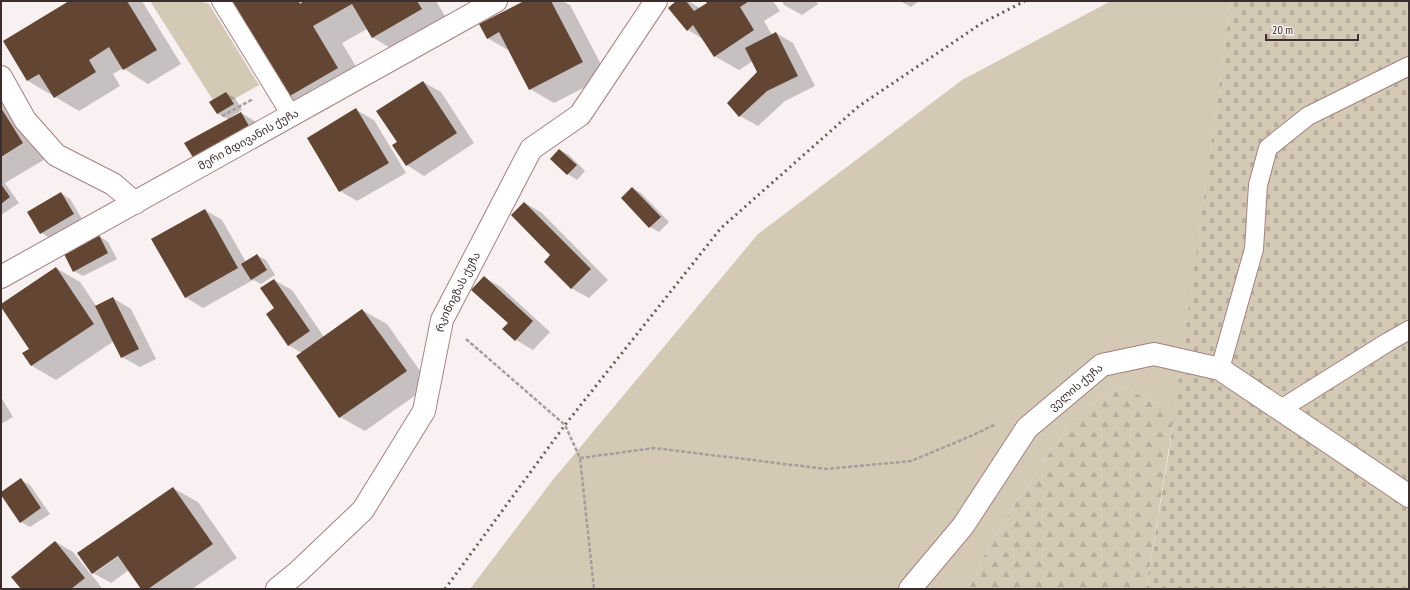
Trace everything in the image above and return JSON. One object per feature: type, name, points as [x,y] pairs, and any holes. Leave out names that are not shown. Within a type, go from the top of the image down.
[{"type":"street","name":"მერი მდივანის ქუჩა","points":[[1,277],[496,1]]},
{"type":"street","name":"რკინიგზას ქუჩა","points":[[277,589],[298,572],[364,510],[424,411],[442,320],[531,149],[580,115],[656,1]]},
{"type":"street","points":[[1,78],[24,120],[56,154],[113,184],[135,203]]},
{"type":"street","name":"ველის ქუჩა","points":[[910,589],[963,526],[1027,428],[1102,366],[1154,354],[1220,369],[1409,496]]},
{"type":"lane","points":[[221,1],[291,116]]},
{"type":"lane","points":[[1220,369],[1254,249],[1258,185],[1268,148],[1308,116],[1409,66]]},
{"type":"lane","points":[[1281,409],[1409,330]]},
{"type":"path","points":[[222,116],[274,87]]},
{"type":"path","points":[[442,320],[456,330],[565,425],[580,458],[594,589]]},
{"type":"path","points":[[580,458],[654,448],[826,469],[911,461],[971,436],[999,422]]},
{"type":"green space","points":[[150,1],[199,1],[209,4],[259,85],[218,108]]},
{"type":"green space","points":[[1111,1],[1231,1],[1175,411],[1120,386],[1077,412],[992,539],[969,589],[470,589],[552,481],[758,234],[962,80]]},
{"type":"green space","points":[[1231,1],[1409,1],[1409,589],[1146,589],[1169,452]]},
{"type":"green space","points":[[1120,386],[1175,411],[1146,589],[969,589],[992,539],[1077,412]]},
{"type":"building","points":[[69,1],[127,1],[157,50],[123,70],[109,47],[89,60],[96,72],[54,98],[39,74],[27,81],[3,41]]},
{"type":"building","points":[[231,1],[298,1],[300,4],[304,1],[417,1],[422,9],[372,38],[352,4],[313,26],[338,68],[288,97]]},
{"type":"building","points":[[524,1],[551,1],[583,62],[529,90],[499,32],[487,39],[479,24]]},
{"type":"building","points":[[676,1],[686,1],[694,11],[707,3],[706,1],[749,1],[740,7],[754,30],[714,57],[693,25],[687,31],[668,8]]},
{"type":"building","points":[[776,32],[798,76],[767,91],[739,117],[727,103],[757,72],[745,48]]},
{"type":"building","points":[[423,81],[457,133],[406,166],[392,145],[397,142],[376,111]]},
{"type":"building","points":[[226,92],[234,104],[217,114],[209,102]]},
{"type":"building","points":[[1,108],[23,143],[1,157]]},
{"type":"building","points":[[356,108],[389,163],[339,192],[307,138]]},
{"type":"building","points":[[241,112],[250,128],[194,159],[184,143]]},
{"type":"building","points":[[559,149],[577,165],[567,175],[550,159]]},
{"type":"building","points":[[1,184],[10,197],[1,204]]},
{"type":"building","points":[[632,187],[661,217],[649,228],[621,198]]},
{"type":"building","points":[[61,192],[74,214],[40,234],[27,212]]},
{"type":"building","points":[[524,202],[591,269],[571,289],[544,262],[550,255],[511,215]]},
{"type":"building","points":[[205,209],[238,268],[185,298],[151,239]]},
{"type":"building","points":[[99,235],[108,253],[73,272],[64,254]]},
{"type":"building","points":[[257,254],[267,270],[251,280],[241,264]]},
{"type":"building","points":[[56,267],[94,324],[31,366],[22,353],[29,349],[1,307],[1,304]]},
{"type":"building","points":[[484,276],[533,321],[515,341],[502,329],[508,323],[471,290]]},
{"type":"building","points":[[274,279],[310,331],[288,346],[266,314],[274,308],[260,288]]},
{"type":"building","points":[[113,297],[139,349],[121,358],[95,306]]},
{"type":"building","points":[[362,309],[407,371],[339,418],[296,356]]},
{"type":"building","points":[[21,478],[41,508],[20,523],[1,495],[1,492]]},
{"type":"building","points":[[173,487],[213,544],[148,589],[141,589],[118,556],[92,574],[77,553]]},
{"type":"building","points":[[55,541],[85,578],[71,589],[21,589],[11,577]]},
{"type":"railway","points":[[445,589],[565,425],[721,228],[859,106],[982,23],[1025,1]]}]
